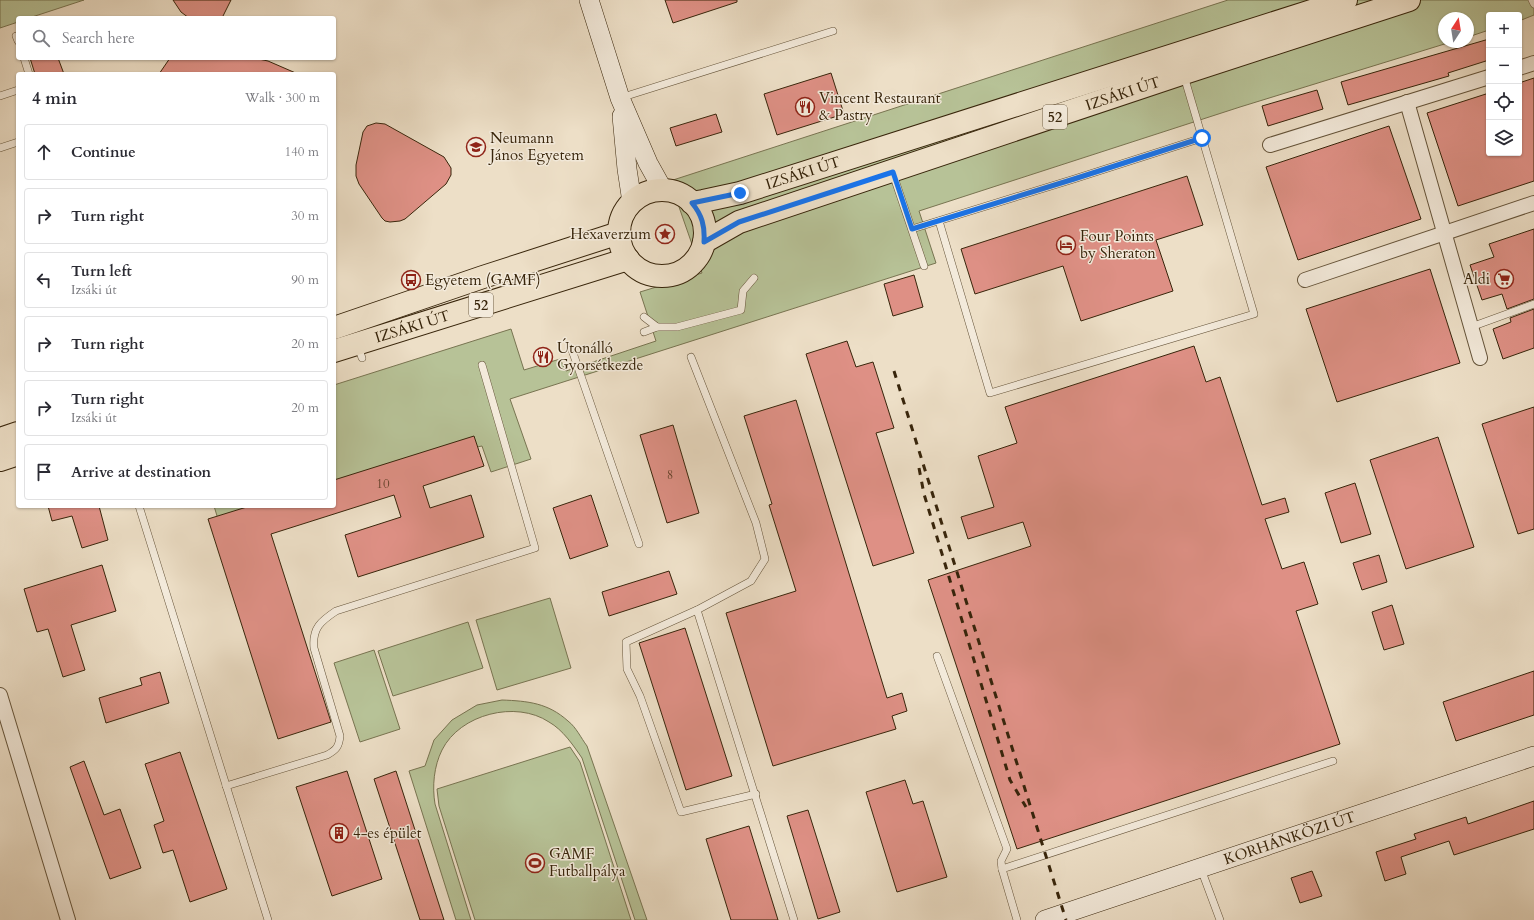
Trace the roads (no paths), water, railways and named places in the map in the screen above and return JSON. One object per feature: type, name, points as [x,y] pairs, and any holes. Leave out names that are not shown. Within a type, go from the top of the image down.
[{"type":"main road","name":"IZSÁKI ÚT","points":[[692,203],[740,193],[1346,0]]},
{"type":"main road","name":"IZSÁKI ÚT","points":[[704,242],[739,222],[1409,0]]},
{"type":"main road","points":[[663,190],[676,193],[692,203],[701,217],[704,229],[704,242],[694,261],[686,268],[666,276],[655,275],[635,267],[623,251],[619,233],[622,216],[632,202],[647,193],[663,190]]},
{"type":"main road","name":"IZSÁKI ÚT","points":[[336,350],[365,335],[619,233]]},
{"type":"main road","name":"IZSÁKI ÚT","points":[[336,328],[365,335],[628,259]]},
{"type":"main road","points":[[0,439],[16,434]]},
{"type":"main road","points":[[0,460],[16,455]]},
{"type":"street","points":[[589,0],[620,98],[648,163],[663,190]]},
{"type":"street","points":[[1522,67],[1534,63]]},
{"type":"street","points":[[1270,145],[1486,78]]},
{"type":"street","points":[[620,98],[632,202]]},
{"type":"street","points":[[1407,102],[1480,358]]},
{"type":"street","points":[[1305,280],[1534,203]]},
{"type":"street","points":[[0,695],[68,920]]},
{"type":"street","name":"KORHÁNKÖZI ÚT","points":[[1045,920],[1534,756]]},
{"type":"lane","points":[[1532,0],[1534,4]]},
{"type":"lane","points":[[620,98],[833,31]]},
{"type":"lane","points":[[25,60],[28,72]]},
{"type":"lane","points":[[939,221],[990,393],[1254,314],[1184,74]]},
{"type":"lane","points":[[0,96],[16,91]]},
{"type":"lane","points":[[912,229],[1202,138]]},
{"type":"lane","points":[[0,148],[16,143]]},
{"type":"lane","points":[[893,172],[924,266]]},
{"type":"lane","points":[[644,332],[657,327],[677,327],[741,310],[743,291],[754,278]]},
{"type":"lane","points":[[1471,327],[1534,304]]},
{"type":"lane","points":[[644,317],[657,327]]},
{"type":"lane","points":[[572,350],[639,544]]},
{"type":"lane","points":[[691,357],[756,523],[765,559],[751,581],[697,610],[626,642],[627,669],[640,696],[681,812],[756,794]]},
{"type":"lane","points":[[226,786],[327,755],[339,746],[340,736],[314,648],[313,638],[320,624],[326,618],[336,611],[534,548],[482,365]]},
{"type":"lane","points":[[140,508],[268,920]]},
{"type":"lane","points":[[697,610],[756,794],[794,920]]},
{"type":"lane","points":[[937,656],[1007,849],[1000,861],[1017,920]]},
{"type":"lane","points":[[1002,869],[1333,761]]},
{"type":"lane","points":[[1200,867],[1220,920]]},
{"type":"railway","points":[[894,371],[1066,920]]},
{"type":"railway","points":[[919,468],[924,494],[1010,780],[1026,807]]},
{"type":"place","name":"Vincent Restaurant & Pastry","points":[[805,107]]},
{"type":"place","name":"Neumann János Egyetem","points":[[476,147]]},
{"type":"place","name":"Hexaverzum","points":[[665,234]]},
{"type":"place","name":"Four Points by Sheraton","points":[[1066,245]]},
{"type":"place","name":"Aldi","points":[[1504,279]]},
{"type":"place","name":"Egyetem (GAMF)","points":[[411,280]]},
{"type":"place","name":"Útonálló Gyorsétkezde","points":[[543,357]]},
{"type":"place","name":"4-es épület","points":[[339,833]]},
{"type":"place","name":"GAMF Futballpálya","points":[[535,863]]}]
